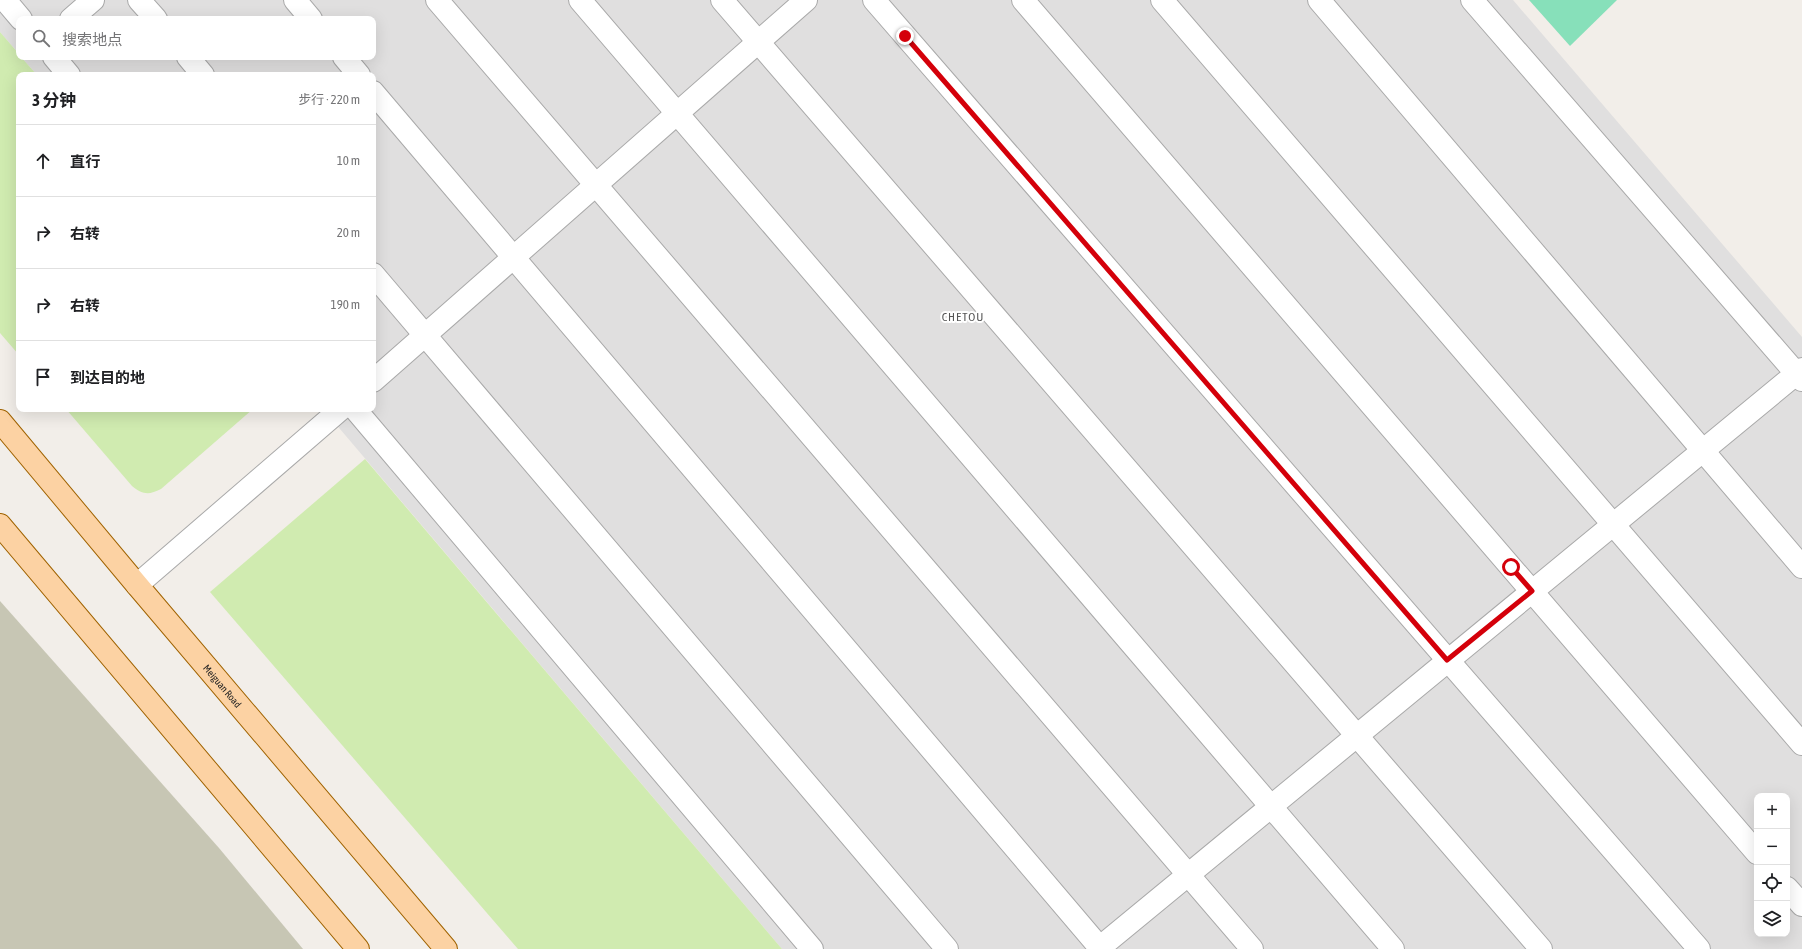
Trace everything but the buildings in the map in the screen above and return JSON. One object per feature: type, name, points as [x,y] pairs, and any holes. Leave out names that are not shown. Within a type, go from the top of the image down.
[{"type":"main road","name":"Meiguan Road","points":[[0,421],[446,949]]},
{"type":"main road","points":[[0,525],[358,949]]},
{"type":"lane","points":[[5,0],[18,16]]},
{"type":"lane","points":[[74,16],[93,0]]},
{"type":"lane","points":[[140,0],[153,16]]},
{"type":"lane","points":[[295,0],[308,16]]},
{"type":"lane","points":[[437,0],[1252,949]]},
{"type":"lane","points":[[580,0],[1393,949]]},
{"type":"lane","points":[[722,0],[1542,949]]},
{"type":"lane","points":[[376,378],[806,0]]},
{"type":"lane","points":[[874,0],[1699,949]]},
{"type":"lane","points":[[1023,0],[1754,850]]},
{"type":"lane","points":[[1162,0],[1802,744]]},
{"type":"lane","points":[[1319,0],[1802,567]]},
{"type":"lane","points":[[376,96],[1099,949],[1702,450],[1800,374],[1472,0]]},
{"type":"lane","points":[[56,60],[66,72]]},
{"type":"lane","points":[[190,60],[200,72]]},
{"type":"lane","points":[[346,60],[356,72]]},
{"type":"lane","points":[[376,278],[947,949]]},
{"type":"lane","points":[[137,585],[339,412]]},
{"type":"lane","points":[[358,412],[812,949]]},
{"type":"lane","points":[[1790,891],[1802,905]]},
{"type":"shaded area","points":[[0,0],[1513,0],[1802,337],[1802,949],[782,949],[326,412],[376,412],[376,72],[34,72],[24,60],[376,60],[376,16],[16,16],[16,51],[0,32]]},
{"type":"shaded area","points":[[0,601],[219,848],[303,949],[0,949]]},
{"type":"green space","points":[[1529,0],[1617,0],[1570,46]]},
{"type":"green space","points":[[0,32],[16,51],[16,60],[24,60],[34,72],[16,72],[16,352],[0,333]]},
{"type":"green space","points":[[69,412],[250,412],[161,489],[146,493],[139,491],[132,486]]},
{"type":"green space","points":[[365,459],[782,949],[518,949],[210,592]]},
{"type":"district","name":"CHETOU","points":[[963,317]]},
{"type":"route","points":[[905,36],[1447,660],[1532,591],[1511,567]]}]
